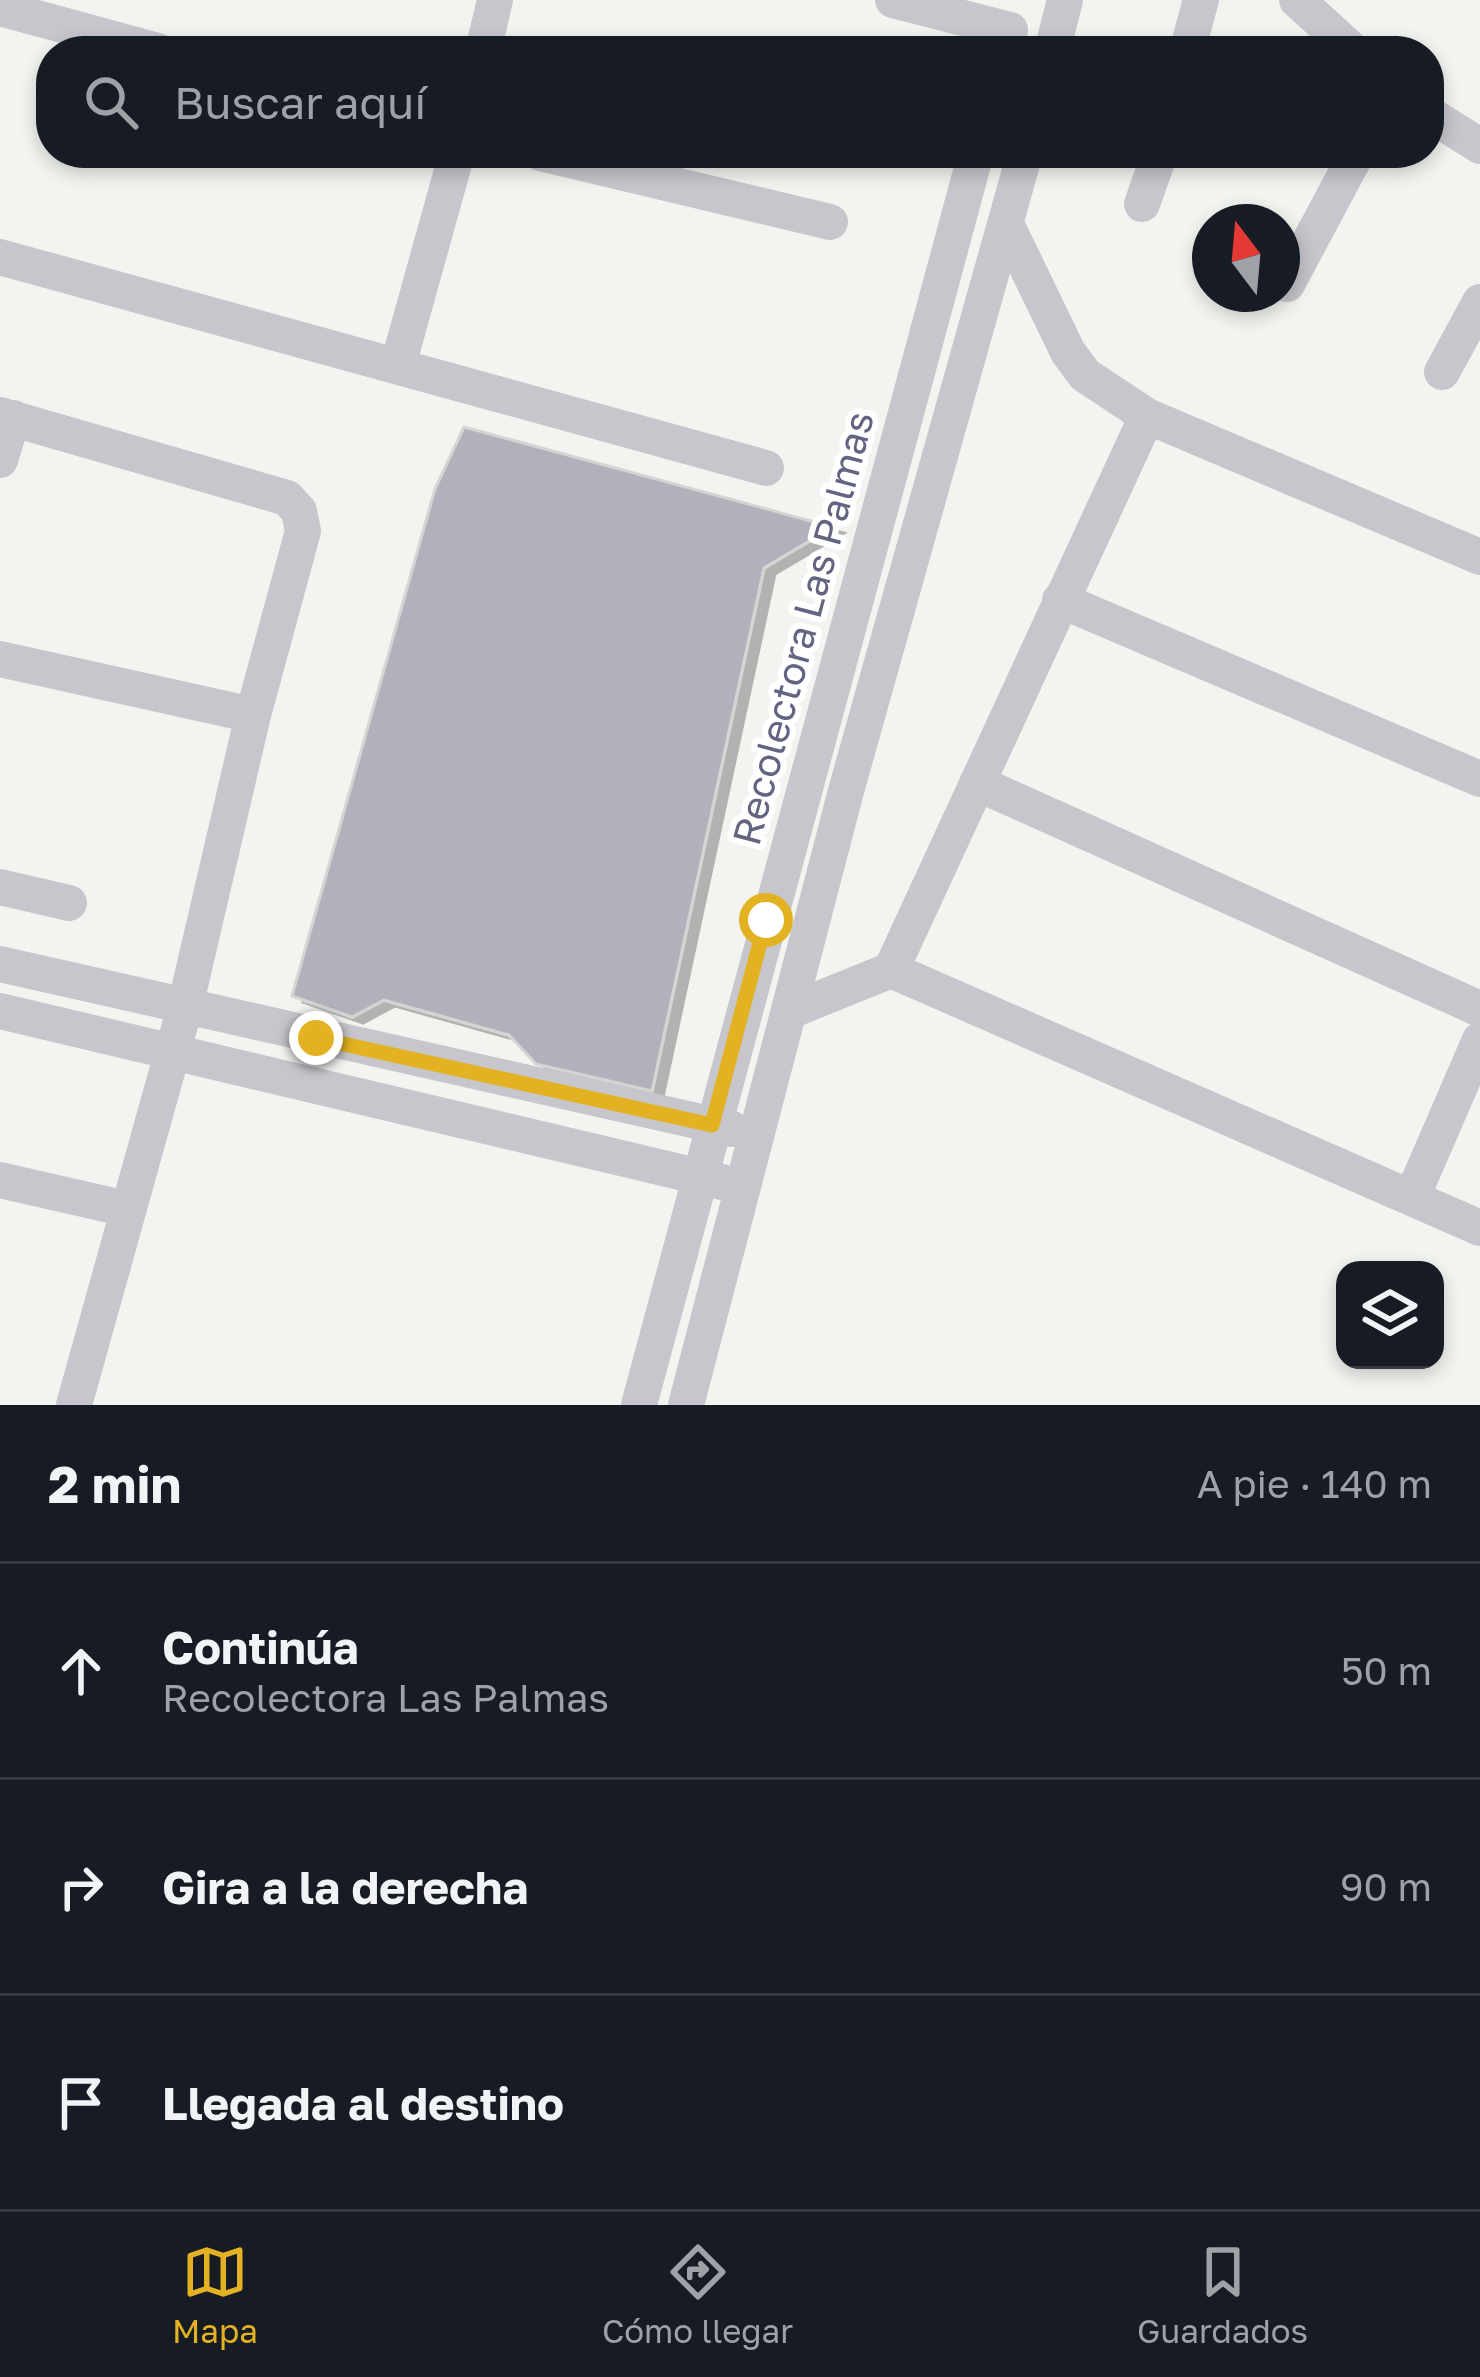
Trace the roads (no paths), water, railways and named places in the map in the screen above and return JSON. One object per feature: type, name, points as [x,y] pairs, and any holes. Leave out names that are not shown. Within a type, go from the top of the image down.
[{"type":"street","points":[[486,36],[495,0]]},
{"type":"street","points":[[893,0],[1012,27]]},
{"type":"street","points":[[1056,36],[1065,0]]},
{"type":"street","points":[[1191,36],[1201,0]]},
{"type":"street","points":[[1297,0],[1337,36]]},
{"type":"street","points":[[0,8],[103,36]]},
{"type":"street","points":[[1444,123],[1480,146]]},
{"type":"street","points":[[398,365],[453,168]]},
{"type":"street","points":[[603,168],[830,222]]},
{"type":"street","name":"Recolectora Las Palmas","points":[[639,1405],[972,168]]},
{"type":"street","points":[[686,1405],[846,790],[1021,168]]},
{"type":"street","points":[[1142,204],[1155,168]]},
{"type":"street","points":[[1300,260],[1349,168]]},
{"type":"street","points":[[1007,226],[1068,352],[1085,375],[1147,416],[1480,557]]},
{"type":"street","points":[[0,257],[766,468]]},
{"type":"street","points":[[1442,371],[1480,302]]},
{"type":"street","points":[[0,460],[6,416],[287,498],[299,511],[303,531],[253,715],[185,1007],[74,1405]]},
{"type":"street","points":[[790,1011],[891,970],[1147,416]]},
{"type":"street","points":[[1060,600],[1480,778]]},
{"type":"street","points":[[0,659],[253,715]]},
{"type":"street","points":[[977,783],[1480,1009]]},
{"type":"street","points":[[0,887],[69,903]]},
{"type":"street","points":[[0,964],[759,1136]]},
{"type":"street","points":[[891,970],[1480,1228]]},
{"type":"street","points":[[0,1011],[743,1186]]},
{"type":"street","points":[[1412,1197],[1480,1040]]},
{"type":"street","points":[[0,1180],[127,1209]]}]
